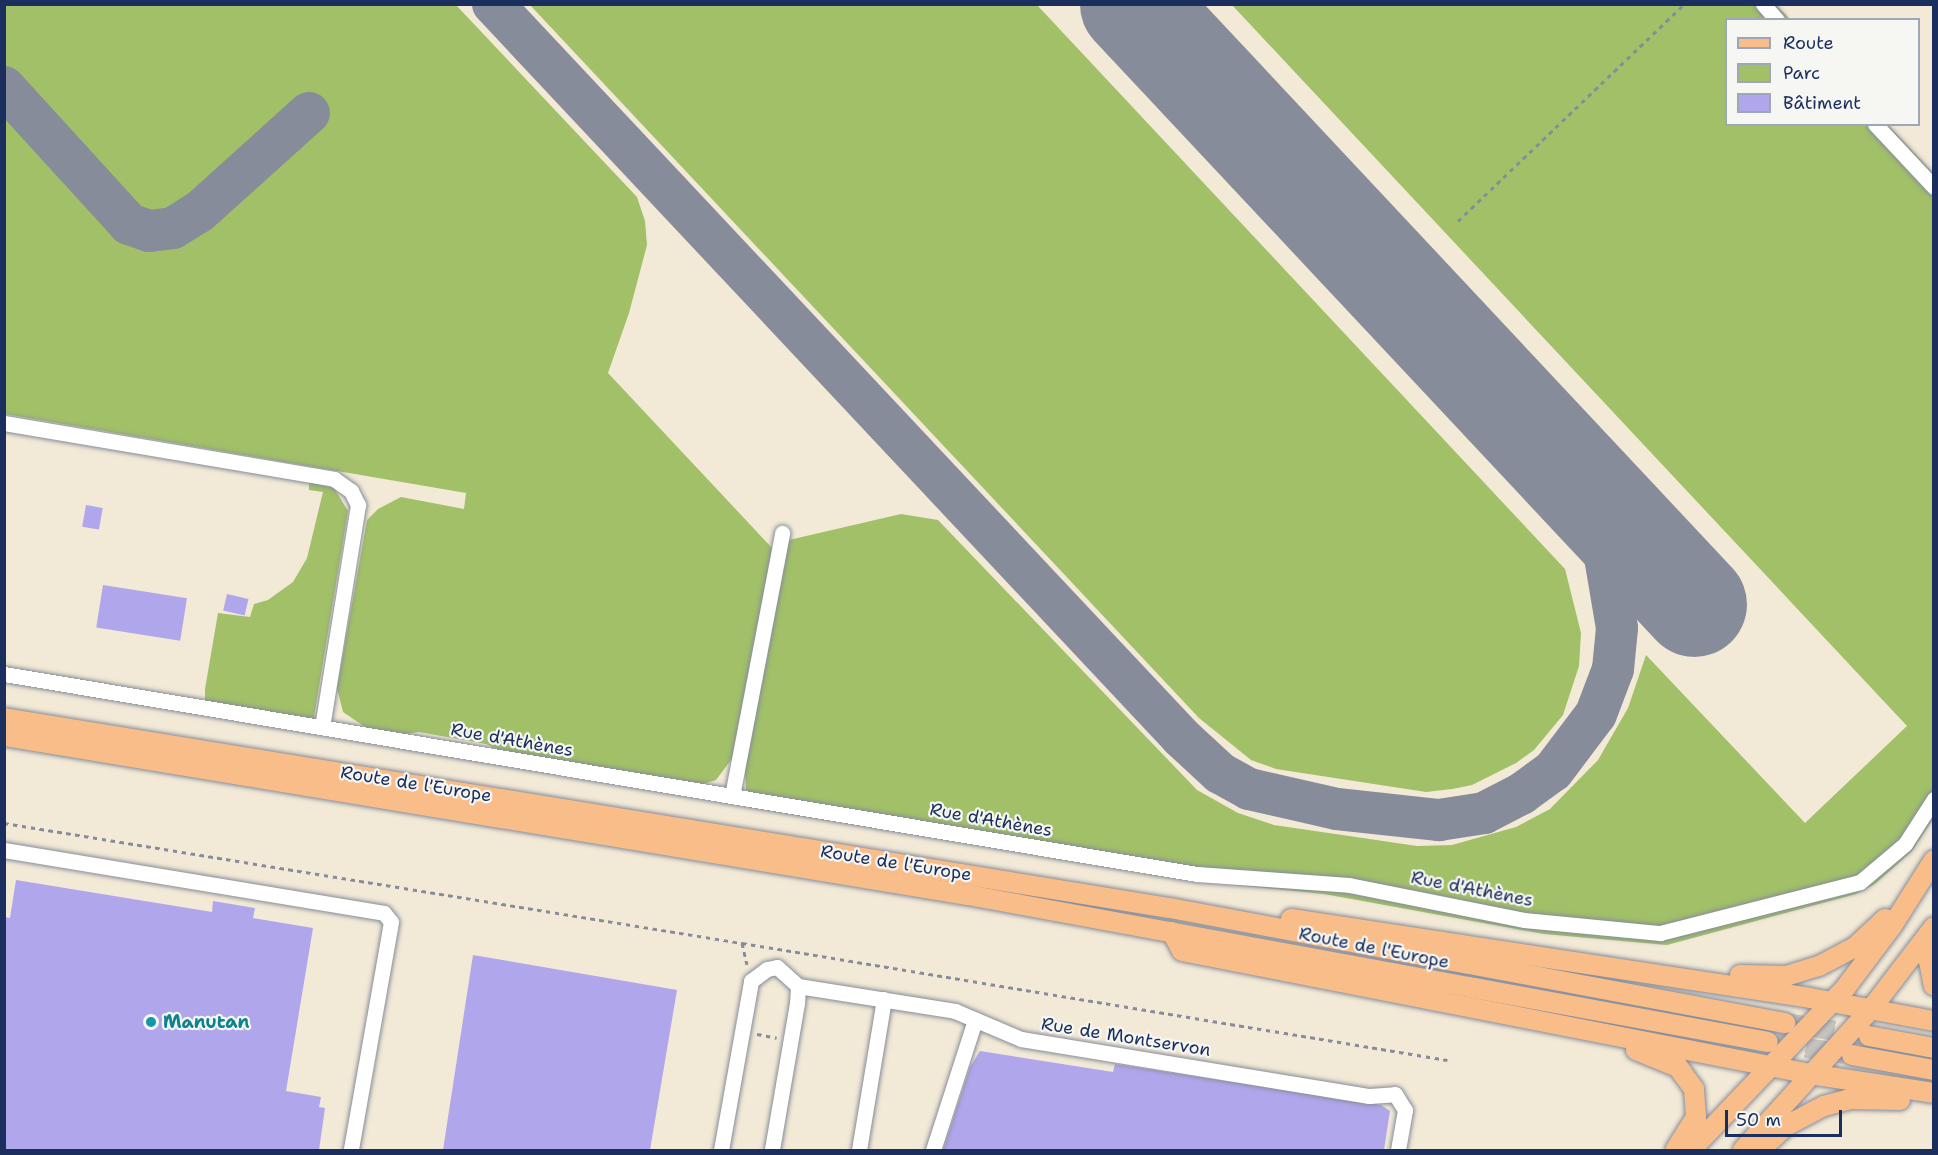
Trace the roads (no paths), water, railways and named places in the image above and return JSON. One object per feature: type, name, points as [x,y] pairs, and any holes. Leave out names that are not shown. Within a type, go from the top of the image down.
[{"type":"main road","name":"Route de l'Europe","points":[[4,718],[1170,908],[1785,1023]]},
{"type":"main road","name":"Route de l'Europe","points":[[4,736],[968,895],[1768,1042]]},
{"type":"main road","points":[[1691,1150],[1833,1003],[1873,953],[1934,860]]},
{"type":"main road","points":[[1594,964],[1786,976],[1819,966],[1855,946],[1916,887]]},
{"type":"main road","points":[[1170,908],[1187,904],[1594,964],[1934,1021]]},
{"type":"main road","points":[[1743,1150],[1871,1009],[1934,927]]},
{"type":"main road","points":[[1172,932],[1182,951],[1810,1074],[1934,1093]]},
{"type":"main road","points":[[1934,949],[1929,962],[1934,986]]},
{"type":"main road","points":[[1542,1020],[1656,1056],[1685,1075],[1696,1098],[1696,1117],[1675,1150]]},
{"type":"main road","points":[[1869,1036],[1934,1048]]},
{"type":"main road","points":[[1852,1055],[1934,1070]]},
{"type":"main road","points":[[1760,1150],[1797,1119],[1841,1101],[1934,1101]]},
{"type":"street","points":[[1763,4],[1775,18]]},
{"type":"street","points":[[1877,126],[1934,186]]},
{"type":"street","points":[[4,423],[334,479],[351,491],[358,505],[322,727]]},
{"type":"street","points":[[732,796],[782,533]]},
{"type":"street","name":"Rue d'Athènes","points":[[4,674],[1197,874],[1349,885],[1524,920],[1660,933],[1860,882],[1905,844],[1934,799]]},
{"type":"street","points":[[4,850],[384,913],[391,922],[351,1150]]},
{"type":"street","points":[[721,1150],[740,1032],[751,981],[766,969],[777,967],[798,986],[772,1150]]},
{"type":"street","name":"Rue de Montservon","points":[[798,986],[956,1011],[1021,1039],[1369,1096],[1395,1094],[1405,1110],[1398,1150]]},
{"type":"street","points":[[859,1150],[884,999]]},
{"type":"street","points":[[933,1150],[975,1020]]},
{"type":"tunnel","points":[[1785,1023],[1863,1035]]},
{"type":"tunnel","points":[[1776,1043],[1845,1054]]},
{"type":"place","name":"Manutan","points":[[151,1022]]}]
